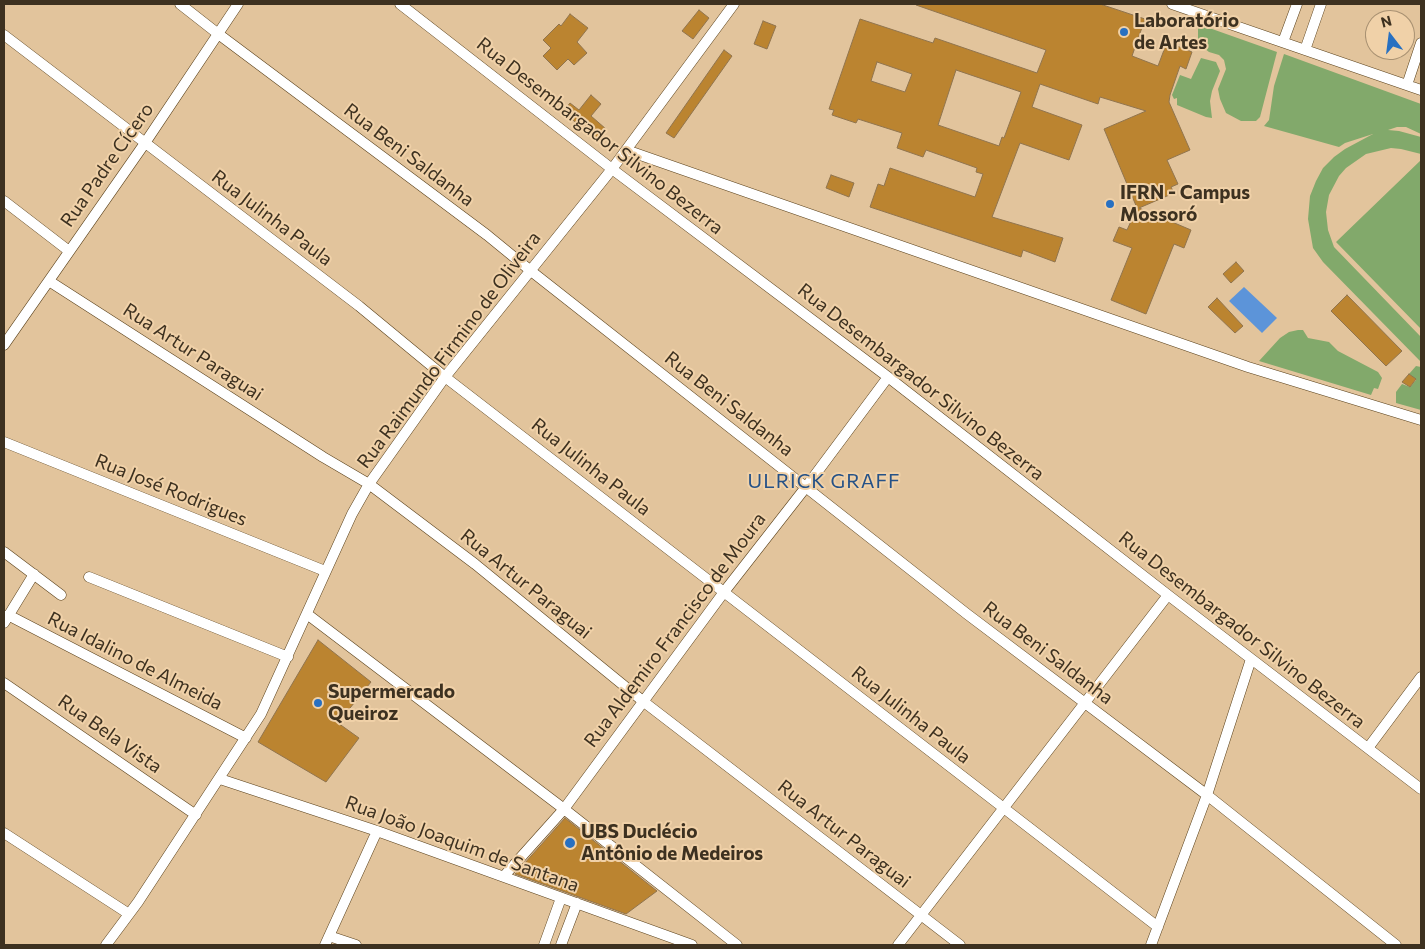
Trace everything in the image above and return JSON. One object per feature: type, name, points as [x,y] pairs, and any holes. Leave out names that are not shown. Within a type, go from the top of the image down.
[{"type":"street","name":"Rua Beni Saldanha","points":[[180,4],[217,34],[480,230],[966,614],[1207,795],[1396,945]]},
{"type":"street","name":"Rua Padre Cícero","points":[[4,345],[146,143],[238,4]]},
{"type":"street","name":"Rua Desembargador Silvino Bezerra","points":[[400,4],[612,169],[888,377],[1251,659],[1420,785]]},
{"type":"street","name":"Rua Raimundo Firmino de Oliveira","points":[[106,945],[220,779],[261,714],[325,571],[352,514],[369,484],[446,377],[612,169],[734,4]]},
{"type":"street","points":[[1172,4],[1421,90]]},
{"type":"street","points":[[1283,42],[1297,4]]},
{"type":"street","points":[[1305,50],[1321,4]]},
{"type":"street","name":"Rua Julinha Paula","points":[[4,35],[359,306],[446,377],[1158,927]]},
{"type":"street","points":[[1407,85],[1421,43]]},
{"type":"street","points":[[626,150],[1248,367],[1421,420]]},
{"type":"street","points":[[4,201],[69,251]]},
{"type":"street","name":"Rua Artur Paraguai","points":[[50,280],[323,457],[369,484],[475,564],[644,702],[960,945]]},
{"type":"street","name":"Rua Aldemiro Francisco de Moura","points":[[504,876],[564,808],[724,592],[806,487],[888,377]]},
{"type":"street","name":"Rua José Rodrigues","points":[[4,442],[325,571]]},
{"type":"street","points":[[4,552],[61,596]]},
{"type":"street","points":[[5,618],[34,574]]},
{"type":"street","points":[[89,578],[288,657]]},
{"type":"street","points":[[898,945],[1168,595]]},
{"type":"street","points":[[307,614],[564,808],[737,945]]},
{"type":"street","name":"Rua Idalino de Almeida","points":[[5,618],[246,738]]},
{"type":"street","points":[[1151,945],[1207,795],[1251,659]]},
{"type":"street","points":[[1368,748],[1421,677]]},
{"type":"street","name":"Rua Bela Vista","points":[[4,683],[196,814]]},
{"type":"street","name":"Rua João Joaquim de Santana","points":[[220,779],[377,831],[692,945]]},
{"type":"street","points":[[356,945],[327,940],[377,831]]},
{"type":"street","points":[[4,833],[129,914]]},
{"type":"street","points":[[544,945],[561,898]]},
{"type":"street","points":[[561,945],[577,903]]},
{"type":"green space","points":[[1198,24],[1277,52],[1260,117],[1256,121],[1241,121],[1226,113],[1218,89],[1226,69],[1224,60],[1219,55],[1209,52],[1198,43]]},
{"type":"green space","points":[[1284,54],[1421,104],[1421,134],[1406,127],[1388,130],[1421,137],[1421,154],[1391,148],[1366,154],[1346,168],[1339,176],[1329,195],[1326,212],[1328,230],[1334,247],[1421,337],[1421,362],[1323,262],[1313,248],[1308,219],[1310,196],[1316,181],[1323,168],[1334,157],[1373,134],[1345,143],[1339,147],[1264,126],[1269,120],[1274,86]]},
{"type":"green space","points":[[1201,58],[1216,62],[1220,71],[1210,101],[1212,118],[1177,105],[1177,98],[1174,99],[1172,95],[1180,75],[1191,79]]},
{"type":"green space","points":[[1421,160],[1421,329],[1336,242]]},
{"type":"green space","points":[[1303,330],[1308,338],[1329,342],[1338,351],[1378,372],[1382,378],[1378,389],[1374,388],[1371,395],[1259,361],[1280,338],[1289,332]]},
{"type":"green space","points":[[1416,366],[1421,367],[1421,410],[1396,403],[1396,392],[1402,384],[1410,387],[1416,380],[1409,374]]},
{"type":"water","points":[[1244,287],[1277,318],[1262,333],[1229,301]]},
{"type":"building","points":[[1100,4],[1145,19],[1132,56],[1158,66],[1167,42],[1192,52],[1186,69],[1180,66],[1169,102],[1190,150],[1167,160],[1178,184],[1171,187],[1174,193],[1139,208],[1191,230],[1184,248],[1174,244],[1146,314],[1111,300],[1132,248],[1113,241],[1119,227],[1127,230],[1137,208],[1104,129],[1146,111],[1100,97],[1098,104],[1040,84],[1032,107],[1082,125],[1069,160],[1020,143],[992,217],[1063,238],[1055,262],[1023,250],[1021,257],[870,207],[878,184],[884,186],[890,168],[975,197],[983,174],[976,172],[977,168],[926,150],[923,157],[897,148],[902,133],[858,119],[856,123],[832,115],[834,110],[829,109],[860,19],[933,43],[935,38],[1037,73],[1046,50],[916,5]],"holes":[[[877,62],[912,74],[905,92],[871,81]],[[956,70],[1021,92],[1004,138],[1002,137],[999,146],[938,125]]]},
{"type":"building","points":[[699,10],[709,18],[693,39],[682,31]]},
{"type":"building","points":[[570,14],[588,28],[577,42],[587,53],[574,65],[568,59],[557,70],[543,56],[551,48],[543,40],[559,24],[561,26]]},
{"type":"building","points":[[763,21],[776,26],[767,49],[754,44]]},
{"type":"building","points":[[724,50],[732,56],[674,138],[666,133]]},
{"type":"building","points":[[591,95],[601,104],[591,116],[606,129],[597,140],[563,112],[570,103],[579,110]]},
{"type":"building","points":[[831,175],[854,183],[849,197],[826,188]]},
{"type":"building","points":[[1236,262],[1244,271],[1231,283],[1223,274]]},
{"type":"building","points":[[1347,295],[1402,351],[1386,366],[1331,311]]},
{"type":"building","points":[[1217,298],[1243,326],[1235,333],[1208,307]]},
{"type":"building","points":[[1409,374],[1416,379],[1410,387],[1402,382]]},
{"type":"building","name":"Supermercado Queiroz","points":[[318,640],[371,682],[338,723],[359,738],[326,782],[258,742]]},
{"type":"building","name":"UBS Duclécio Antônio de Medeiros","points":[[565,818],[657,891],[626,914],[515,874]]},
{"type":"place","name":"Laboratório de Artes","points":[[1124,32]]},
{"type":"place","name":"IFRN - Campus Mossoró","points":[[1110,204]]},
{"type":"place","name":"Supermercado Queiroz","points":[[318,703]]},
{"type":"place","name":"UBS Duclécio Antônio de Medeiros","points":[[570,843]]},
{"type":"district","name":"ULRICK GRAFF","points":[[824,481]]}]
